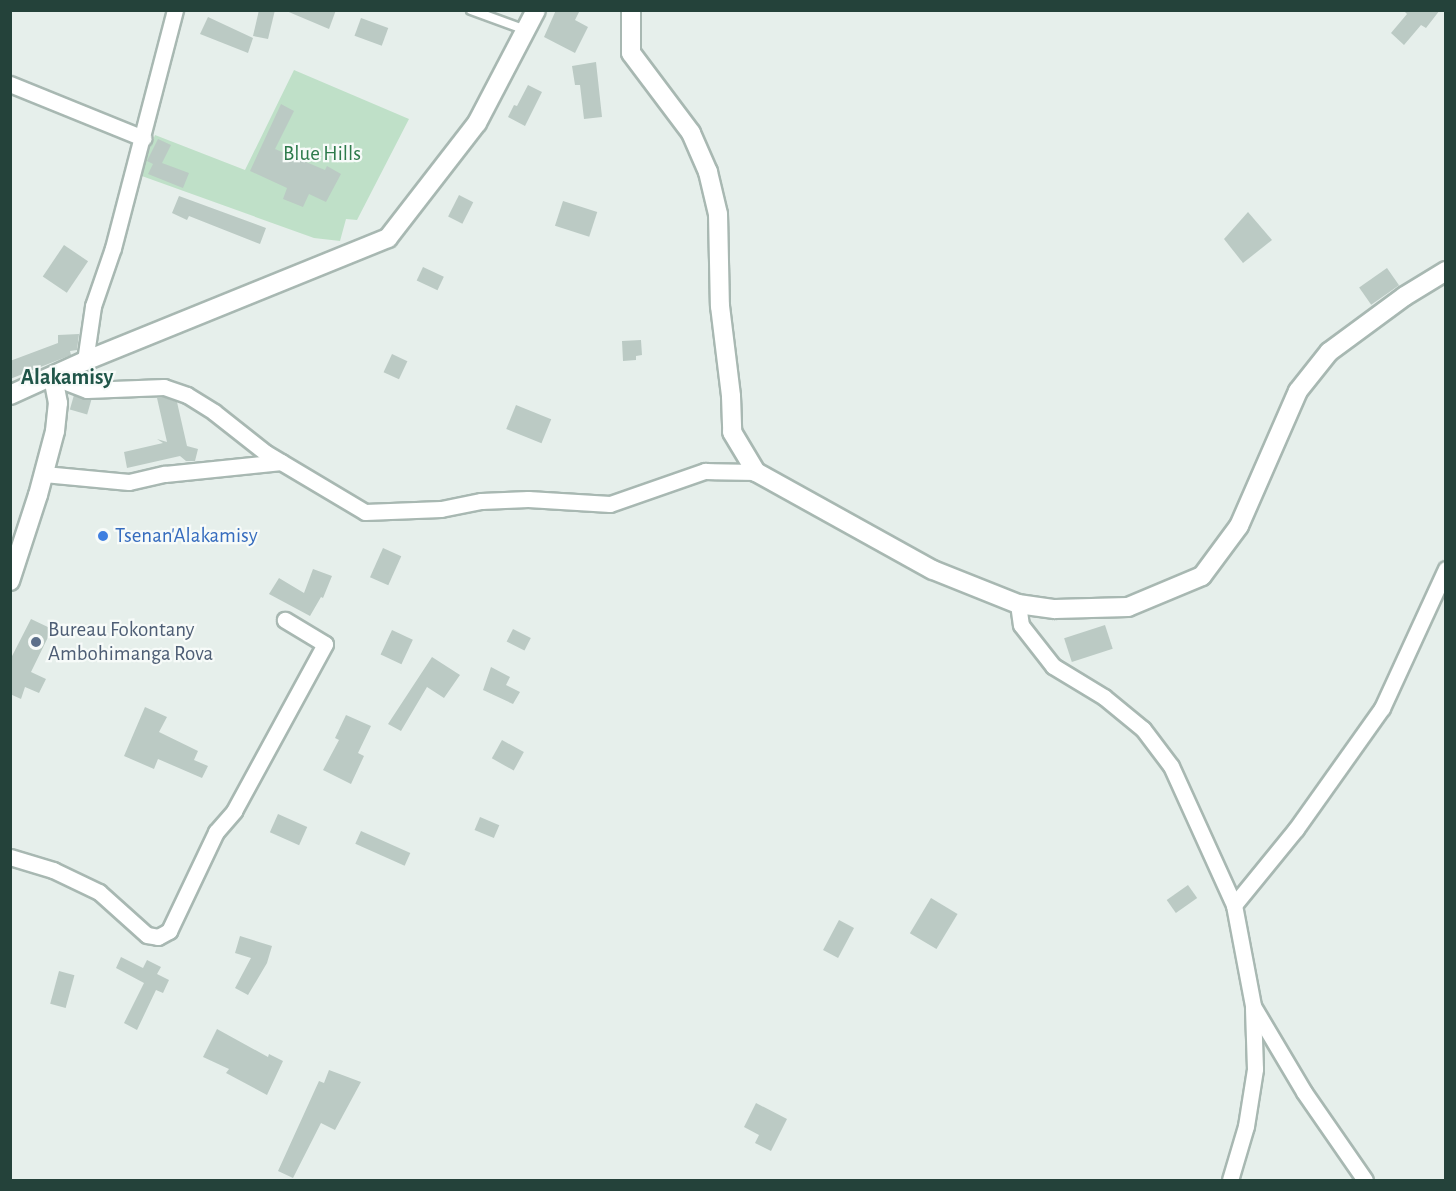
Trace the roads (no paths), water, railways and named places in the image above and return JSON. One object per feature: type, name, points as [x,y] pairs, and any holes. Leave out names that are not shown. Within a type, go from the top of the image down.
[{"type":"street","points":[[85,362],[93,306],[143,138],[175,10]]},
{"type":"street","points":[[10,395],[388,238],[477,123],[536,10]]},
{"type":"street","points":[[631,10],[631,53],[691,133],[708,172],[718,214],[720,306],[731,396],[732,432],[756,472]]},
{"type":"street","points":[[10,84],[143,138]]},
{"type":"street","points":[[53,377],[87,390],[164,387],[187,395],[281,462],[365,512],[441,509],[480,501],[528,499],[610,504],[705,471],[756,472],[933,570],[1018,604],[1055,609],[1128,607],[1202,576],[1239,526],[1298,391],[1329,352],[1405,296],[1446,272]]},
{"type":"street","points":[[10,581],[44,474],[55,431],[58,402],[53,377]]},
{"type":"street","points":[[44,474],[129,482],[165,474],[281,462]]},
{"type":"street","points":[[1234,905],[1296,829],[1382,708],[1446,569]]},
{"type":"street","points":[[1018,604],[1021,625],[1053,666],[1104,697],[1143,729],[1171,766],[1234,905],[1253,1006],[1256,1069],[1246,1126],[1230,1180]]},
{"type":"street","points":[[10,857],[52,870],[99,892],[147,935],[158,937],[169,931],[216,832],[234,812],[325,644],[285,620]]},
{"type":"street","points":[[1253,1006],[1304,1092],[1365,1180]]},
{"type":"lane","points":[[471,10],[526,30]]},
{"type":"place","name":"Tsenan'Alakamisy","points":[[103,536]]},
{"type":"place","name":"Bureau Fokontany Ambohimanga Rova","points":[[36,642]]},
{"type":"district","name":"Alakamisy","points":[[67,378]]},
{"type":"park label","name":"Blue Hills","points":[[322,154]]}]
